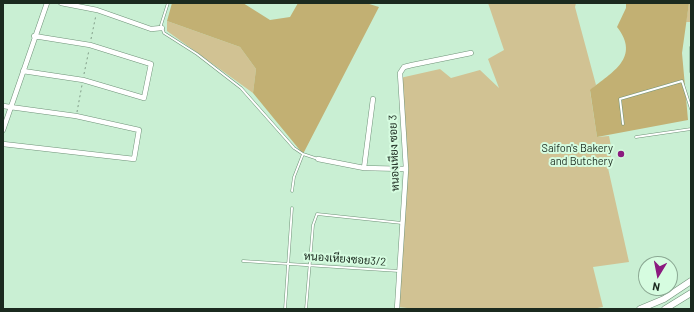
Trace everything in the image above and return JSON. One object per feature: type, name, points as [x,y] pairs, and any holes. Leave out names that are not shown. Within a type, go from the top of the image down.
[{"type":"main road","points":[[640,309],[664,299],[691,281]]},
{"type":"main road","points":[[665,309],[691,292]]},
{"type":"street","points":[[3,130],[34,36],[47,3]]},
{"type":"street","points":[[61,3],[97,10],[151,29],[162,28]]},
{"type":"street","points":[[23,71],[83,80],[144,98],[151,64],[90,45],[34,36]]},
{"type":"street","name":"หนองเหียง ซอย 3","points":[[398,309],[406,169],[401,71],[404,67],[471,52]]},
{"type":"street","points":[[364,168],[373,99]]},
{"type":"street","points":[[3,106],[76,116],[139,130],[134,159],[3,144]]},
{"type":"street","points":[[318,159],[364,168],[406,169]]},
{"type":"lane","points":[[168,3],[161,25],[164,33],[197,54],[241,88],[294,148],[303,154],[318,159]]},
{"type":"lane","points":[[691,47],[691,72]]},
{"type":"lane","points":[[623,124],[620,99],[682,81],[691,109]]},
{"type":"lane","points":[[636,137],[691,129]]},
{"type":"lane","points":[[292,191],[294,177],[303,154]]},
{"type":"lane","points":[[285,309],[292,208]]},
{"type":"lane","points":[[306,309],[313,225],[317,214],[403,223]]},
{"type":"lane","name":"หนองเหียงซอย3/2","points":[[243,261],[400,271]]},
{"type":"path","points":[[76,116],[97,10]]},
{"type":"shaded area","points":[[172,3],[243,3],[270,20],[290,17],[298,3],[366,3],[379,7],[303,154],[253,93],[256,69],[240,47],[167,21]]},
{"type":"shaded area","points":[[488,3],[576,3],[575,7],[596,85],[590,91],[597,137],[609,136],[612,151],[608,168],[629,262],[593,267],[603,307],[592,309],[416,309],[398,307],[405,164],[400,78],[440,69],[451,78],[480,70],[499,88],[488,59],[504,50]]},
{"type":"shaded area","points":[[626,3],[689,3],[682,53],[688,120],[597,137],[590,90],[615,70],[625,56],[626,47],[624,38],[617,27],[626,8]]},
{"type":"shaded area","points":[[689,3],[691,3],[691,22],[686,22]]},
{"type":"shaded area","points":[[167,21],[240,47],[256,69],[253,93],[167,31]]},
{"type":"place","name":"Saifon's Bakery and Butchery","points":[[621,154]]}]
